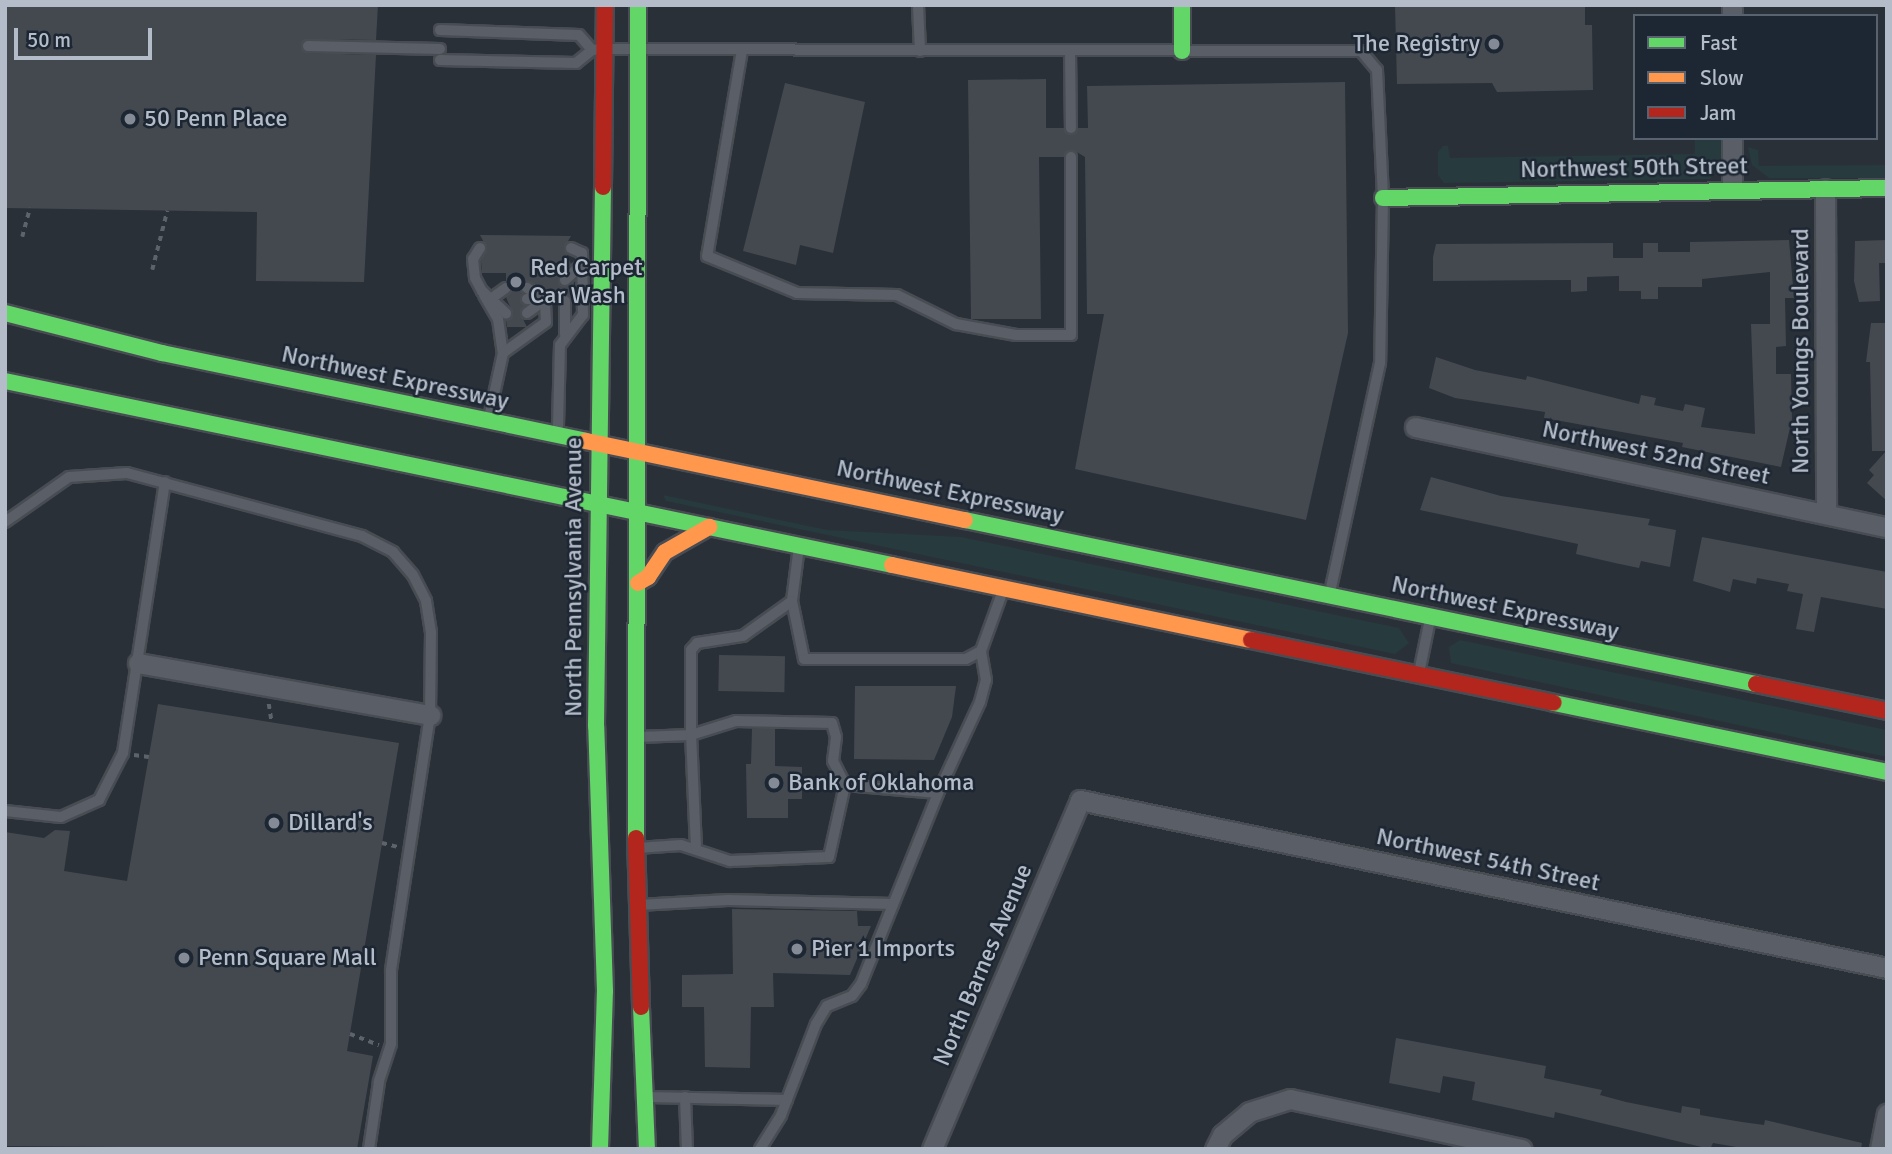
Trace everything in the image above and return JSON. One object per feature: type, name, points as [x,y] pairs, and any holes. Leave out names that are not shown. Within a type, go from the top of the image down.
[{"type":"main road","name":"North Pennsylvania Avenue","points":[[600,1149],[605,990],[596,726],[597,50],[605,5]]},
{"type":"main road","points":[[638,5],[637,905],[647,1149]]},
{"type":"main road","points":[[1182,5],[1182,51]]},
{"type":"main road","name":"Northwest 50th Street","points":[[1382,198],[1887,188]]},
{"type":"main road","name":"Northwest Expressway","points":[[5,313],[162,353],[1887,711]]},
{"type":"main road","points":[[5,381],[1887,772]]},
{"type":"main road","points":[[638,583],[648,577],[665,552],[709,527]]},
{"type":"street","points":[[1732,140],[1732,189]]},
{"type":"street","name":"North Youngs Boulevard","points":[[1825,189],[1826,514]]},
{"type":"street","name":"Northwest 52nd Street","points":[[1415,427],[1887,527]]},
{"type":"street","points":[[138,663],[430,715]]},
{"type":"street","name":"Northwest 54th Street","points":[[1080,800],[1887,968]]},
{"type":"street","name":"North Barnes Avenue","points":[[932,1149],[1080,800]]},
{"type":"street","points":[[1215,1149],[1222,1135],[1249,1112],[1290,1099],[1522,1149]]},
{"type":"street","points":[[1880,1149],[1887,1114]]},
{"type":"lane","points":[[918,5],[920,51]]},
{"type":"lane","points":[[440,30],[579,35],[597,50]]},
{"type":"lane","points":[[308,46],[576,62],[597,50],[1361,51],[1377,69],[1382,198],[1380,363],[1329,595]]},
{"type":"lane","points":[[742,50],[708,256],[797,293],[897,295],[956,324],[1016,335],[1071,335],[1071,157]]},
{"type":"lane","points":[[1070,51],[1071,128]]},
{"type":"lane","points":[[558,435],[560,345],[565,334],[583,315],[582,264],[579,248],[572,247]]},
{"type":"lane","points":[[480,248],[473,259],[482,291],[498,319],[503,353],[489,421]]},
{"type":"lane","points":[[565,280],[582,264]]},
{"type":"lane","points":[[492,298],[506,288]]},
{"type":"lane","points":[[527,288],[545,300]]},
{"type":"lane","points":[[482,291],[506,313]]},
{"type":"lane","points":[[492,298],[506,299]]},
{"type":"lane","points":[[527,299],[545,300]]},
{"type":"lane","points":[[503,353],[546,322],[545,300]]},
{"type":"lane","points":[[527,313],[545,300]]},
{"type":"lane","points":[[565,301],[565,334]]},
{"type":"lane","points":[[5,522],[69,477],[127,473],[337,528],[393,552],[413,575],[429,614],[430,715],[391,971],[391,1044],[379,1082],[369,1149]]},
{"type":"lane","points":[[5,811],[61,817],[99,800],[123,753],[165,482]]},
{"type":"lane","points":[[799,546],[792,601],[804,659],[966,659],[981,651]]},
{"type":"lane","points":[[760,1149],[787,1100],[816,1024],[827,1006],[852,996],[861,984],[986,680],[981,651],[1004,589]]},
{"type":"lane","points":[[696,848],[691,735],[691,650],[697,643],[743,636],[792,601]]},
{"type":"lane","points":[[1419,675],[1430,615]]},
{"type":"lane","points":[[637,848],[696,848],[730,861],[828,857],[845,785],[832,761],[836,737],[832,723],[736,721],[691,735],[638,737]]},
{"type":"lane","points":[[845,785],[938,793]]},
{"type":"lane","points":[[637,905],[728,900],[893,904]]},
{"type":"lane","points":[[646,1097],[787,1100]]},
{"type":"lane","points":[[685,1097],[687,1149]]},
{"type":"path","points":[[22,237],[30,208]]},
{"type":"path","points":[[152,270],[167,211]]},
{"type":"path","points":[[350,1034],[374,1045],[391,1044]]},
{"type":"green space","points":[[1695,140],[1724,140],[1722,165],[1710,179],[1444,183],[1438,175],[1438,152],[1443,146],[1448,146],[1450,158],[1695,154]]},
{"type":"green space","points":[[1748,147],[1758,150],[1759,166],[1887,165],[1887,178],[1769,178],[1752,165]]},
{"type":"green space","points":[[663,495],[827,530],[961,537],[1399,628],[1409,643],[1395,654],[666,501]]},
{"type":"green space","points":[[1460,640],[1887,730],[1887,757],[1451,663],[1449,647]]},
{"type":"building","points":[[5,5],[378,5],[376,40],[308,39],[301,45],[308,53],[376,55],[364,282],[256,281],[257,212],[5,208]]},
{"type":"building","name":"The Registry","points":[[1395,5],[1585,5],[1585,25],[1592,25],[1593,90],[1497,92],[1492,83],[1397,84]]},
{"type":"building","points":[[1046,79],[1046,128],[1064,128],[1070,135],[1078,128],[1088,128],[1087,86],[1345,82],[1348,333],[1306,520],[1075,469],[1104,314],[1087,314],[1085,157],[1075,151],[1068,150],[1064,157],[1039,157],[1041,319],[971,319],[968,80]]},
{"type":"building","points":[[785,83],[865,102],[833,253],[800,245],[796,265],[743,251]]},
{"type":"building","name":"Red Carpet Car Wash","points":[[480,235],[571,236],[564,248],[571,264],[558,281],[564,287],[574,282],[574,301],[564,294],[552,301],[549,294],[524,281],[520,287],[524,306],[520,313],[527,327],[507,327],[506,320],[513,314],[506,297],[513,287],[506,281],[506,273],[482,273],[481,261],[487,248]]},
{"type":"building","points":[[1789,240],[1794,298],[1785,298],[1786,346],[1776,347],[1776,374],[1791,374],[1792,419],[1781,467],[1682,447],[1683,443],[1544,418],[1545,412],[1455,398],[1429,388],[1436,357],[1475,370],[1526,380],[1527,376],[1639,404],[1641,395],[1656,398],[1654,405],[1683,411],[1685,404],[1705,408],[1701,427],[1755,434],[1751,324],[1770,324],[1770,272],[1702,279],[1702,287],[1658,287],[1658,299],[1641,299],[1641,291],[1619,291],[1619,276],[1587,277],[1587,291],[1571,292],[1571,280],[1433,281],[1433,257],[1436,244],[1613,243],[1613,258],[1643,258],[1643,243],[1658,243],[1658,252],[1690,252],[1690,242]]},
{"type":"building","points":[[1887,240],[1887,263],[1879,263],[1880,301],[1859,302],[1854,281],[1855,241]]},
{"type":"building","points":[[1871,323],[1887,323],[1887,501],[1867,483],[1874,475],[1869,470],[1886,451],[1872,451],[1870,362],[1866,362]]},
{"type":"building","points":[[1431,477],[1501,496],[1650,519],[1648,525],[1676,530],[1670,567],[1641,561],[1639,568],[1615,563],[1576,554],[1578,544],[1420,510]]},
{"type":"building","points":[[1702,537],[1887,572],[1887,609],[1821,597],[1814,632],[1796,629],[1803,594],[1787,591],[1789,584],[1757,578],[1756,584],[1733,579],[1730,592],[1693,581]]},
{"type":"building","points":[[719,655],[785,656],[784,692],[718,691]]},
{"type":"building","points":[[855,686],[956,686],[952,717],[934,760],[854,759]]},
{"type":"building","name":"Penn Square Mall","points":[[158,704],[399,743],[347,1051],[373,1056],[357,1149],[5,1146],[5,832],[44,838],[55,830],[70,831],[64,871],[127,881]]},
{"type":"building","name":"Bank of Oklahoma","points":[[752,729],[775,729],[775,766],[802,767],[802,799],[788,799],[788,818],[747,818],[746,764],[751,764]]},
{"type":"building","points":[[732,909],[857,911],[858,926],[871,926],[850,975],[773,973],[774,1007],[751,1007],[750,1068],[705,1067],[704,1007],[682,1007],[682,975],[733,974]]},
{"type":"building","points":[[1396,1038],[1546,1066],[1544,1078],[1602,1090],[1600,1095],[1626,1102],[1681,1113],[1682,1106],[1700,1109],[1700,1115],[1764,1125],[1765,1120],[1862,1143],[1861,1149],[1748,1149],[1713,1143],[1710,1149],[1555,1112],[1554,1118],[1472,1100],[1475,1082],[1443,1076],[1440,1093],[1389,1083]]},
{"type":"traffic: fast","points":[[636,838],[638,5]]},
{"type":"traffic: fast","points":[[1182,5],[1182,51]]},
{"type":"traffic: fast","points":[[600,1149],[605,991],[596,726],[603,187]]},
{"type":"traffic: fast","points":[[1383,198],[1887,188]]},
{"type":"traffic: fast","points":[[5,313],[162,353],[586,441]]},
{"type":"traffic: fast","points":[[5,381],[892,565]]},
{"type":"traffic: fast","points":[[965,520],[1756,684]]},
{"type":"traffic: fast","points":[[1554,703],[1887,772]]},
{"type":"traffic: fast","points":[[641,1007],[647,1149]]},
{"type":"traffic: slow","points":[[586,441],[965,520]]},
{"type":"traffic: slow","points":[[638,583],[648,577],[665,552],[709,527]]},
{"type":"traffic: slow","points":[[892,565],[1251,640]]},
{"type":"traffic: jam","points":[[603,187],[605,5]]},
{"type":"traffic: jam","points":[[1251,640],[1554,703]]},
{"type":"traffic: jam","points":[[1756,684],[1887,711]]},
{"type":"traffic: jam","points":[[636,838],[641,1007]]},
{"type":"place","name":"The Registry","points":[[1494,44]]},
{"type":"place","name":"50 Penn Place","points":[[130,119]]},
{"type":"place","name":"Red Carpet Car Wash","points":[[516,282]]},
{"type":"place","name":"Bank of Oklahoma","points":[[774,783]]},
{"type":"place","name":"Dillard's","points":[[274,823]]},
{"type":"place","name":"Pier 1 Imports","points":[[797,949]]},
{"type":"place","name":"Penn Square Mall","points":[[184,958]]}]
